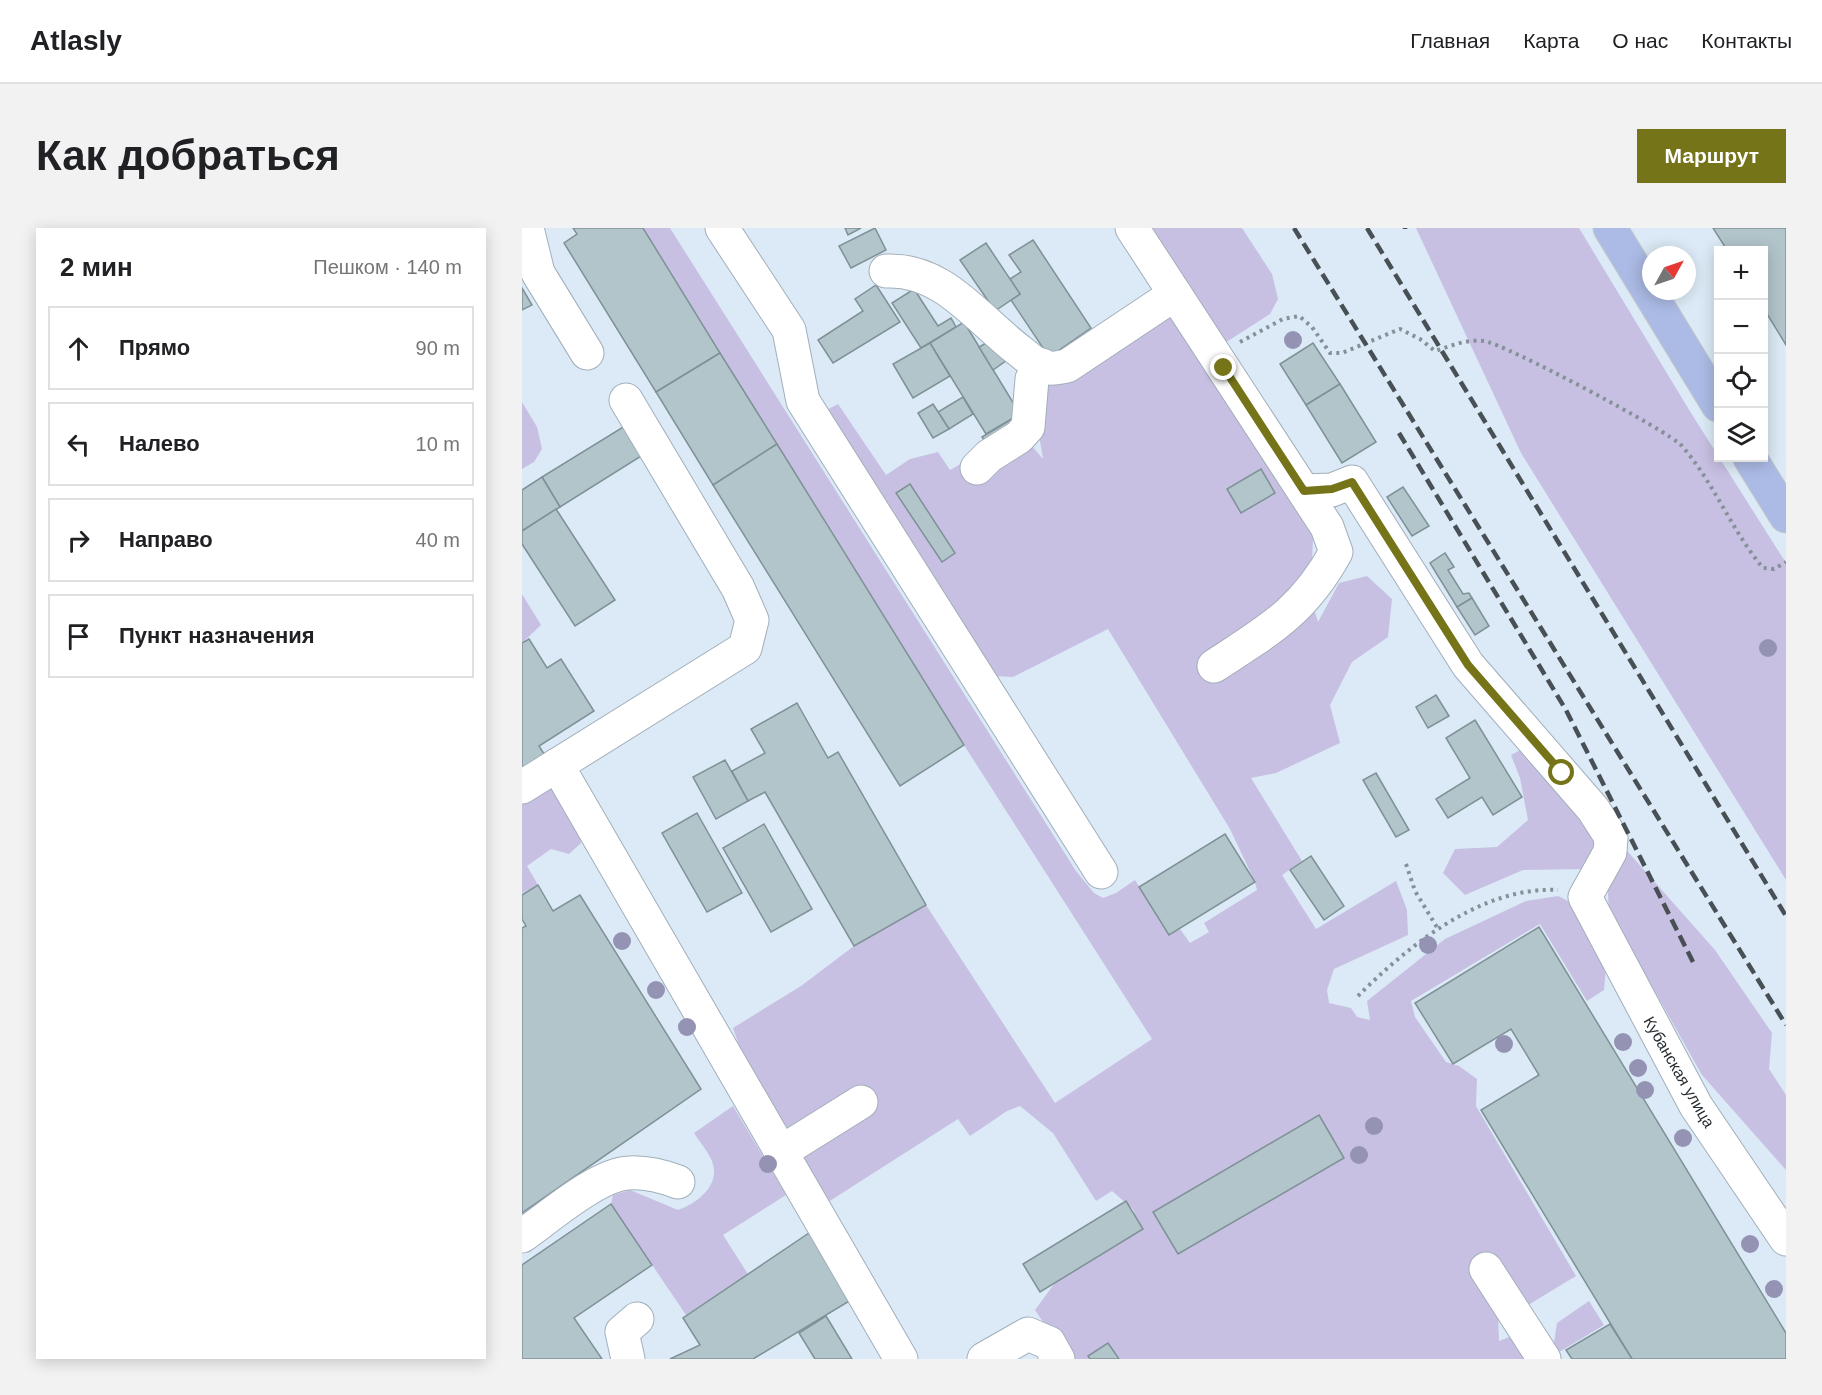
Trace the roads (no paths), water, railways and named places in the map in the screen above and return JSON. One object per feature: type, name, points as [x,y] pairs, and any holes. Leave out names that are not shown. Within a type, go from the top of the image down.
[{"type":"main road","points":[[1610,228],[1714,397]]},
{"type":"main road","points":[[1752,462],[1786,516]]},
{"type":"street","points":[[527,228],[538,273],[587,353]]},
{"type":"street","points":[[722,228],[789,330],[802,401],[1101,872]]},
{"type":"street","points":[[1132,228],[1327,527],[1336,552],[1319,583],[1284,619],[1214,666]]},
{"type":"street","points":[[886,272],[905,270],[937,282],[974,309],[1006,341],[1047,368],[1067,366],[1175,294]]},
{"type":"street","points":[[977,468],[989,456],[1019,437],[1028,428],[1032,379],[1042,365]]},
{"type":"street","points":[[522,787],[745,648],[752,620],[738,588],[626,400]]},
{"type":"street","name":"Кубанская улица","points":[[1304,491],[1332,489],[1352,482],[1468,665],[1593,809],[1611,837],[1610,852],[1585,897],[1696,1106],[1786,1239]]},
{"type":"street","points":[[557,765],[901,1359]]},
{"type":"street","points":[[781,1152],[861,1102]]},
{"type":"street","points":[[522,1236],[601,1182],[626,1172],[657,1174],[678,1182]]},
{"type":"street","points":[[1486,1269],[1544,1359]]},
{"type":"street","points":[[628,1359],[622,1332],[637,1319]]},
{"type":"street","points":[[984,1359],[1028,1334],[1049,1343],[1058,1359]]},
{"type":"railway","points":[[1294,228],[1786,1025]]},
{"type":"railway","points":[[1367,228],[1786,916]]},
{"type":"railway","points":[[1399,433],[1566,710],[1693,962]]}]
